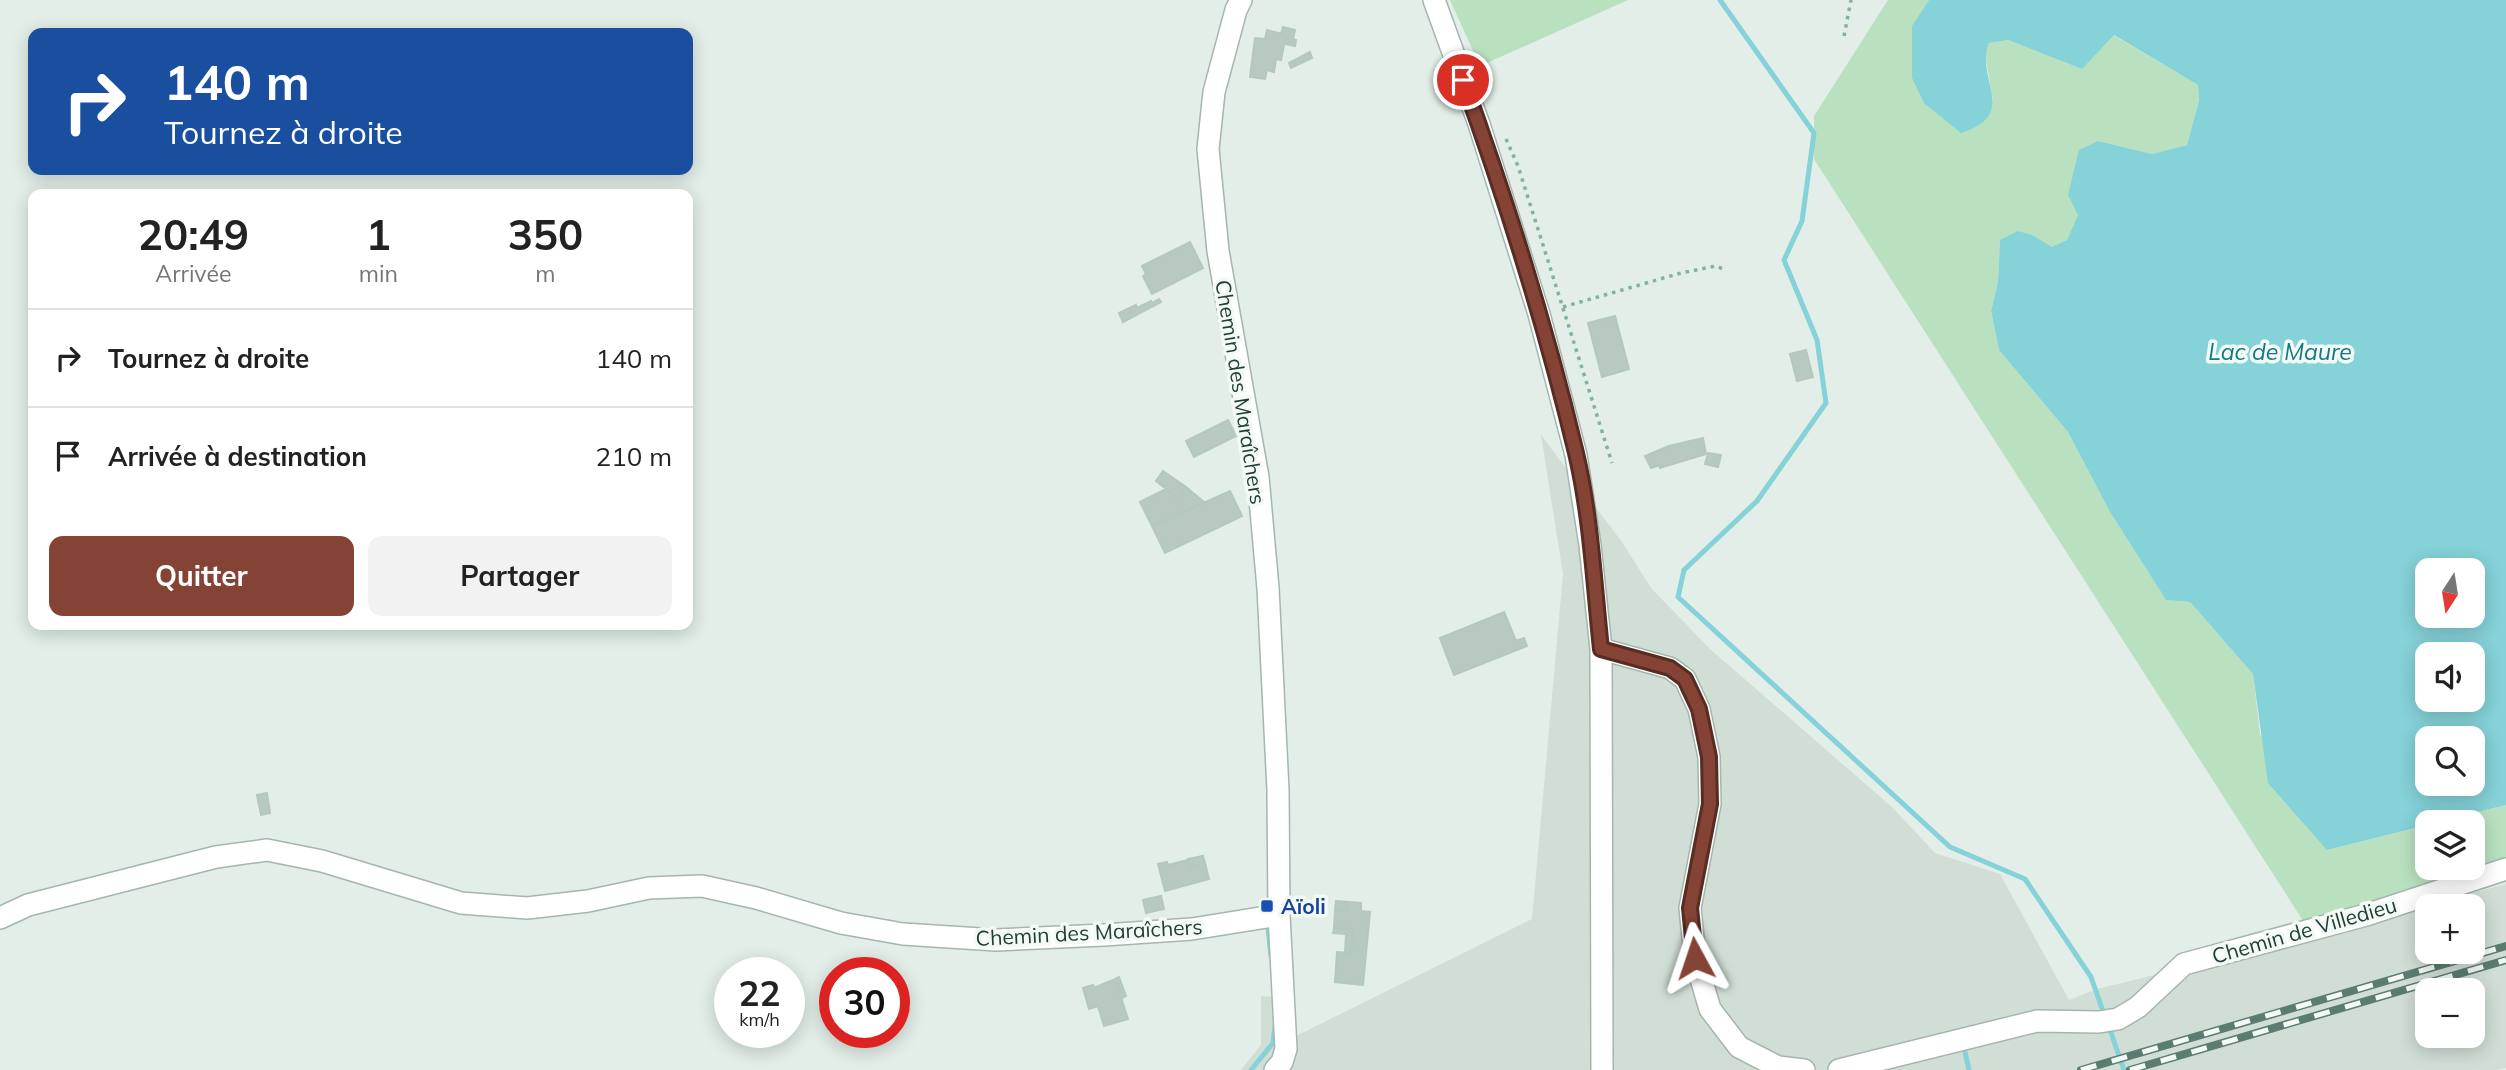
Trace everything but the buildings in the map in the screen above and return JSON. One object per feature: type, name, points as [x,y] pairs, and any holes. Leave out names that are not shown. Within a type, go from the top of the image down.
[{"type":"street","name":"Chemin des Maraîchers","points":[[1241,0],[1214,92],[1208,149],[1218,251],[1258,477],[1268,588],[1278,790],[1279,915],[1286,1049],[1282,1062],[1275,1070]]},
{"type":"street","points":[[1434,0],[1479,124],[1539,314],[1576,455],[1590,545],[1601,649],[1602,1070]]},
{"type":"street","points":[[1601,649],[1670,668],[1685,679],[1699,709],[1709,757],[1710,804],[1690,908],[1695,958],[1710,1009],[1739,1047],[1778,1067],[1804,1070]]},
{"type":"street","name":"Chemin des Maraîchers","points":[[0,918],[28,905],[216,857],[267,850],[322,861],[461,904],[527,908],[588,901],[649,888],[702,886],[841,923],[903,934],[970,939],[1010,940],[1192,929],[1279,915]]},
{"type":"street","name":"Chemin de Villedieu","points":[[1839,1070],[2037,1021],[2108,1020],[2138,1007],[2184,964],[2366,915],[2506,869]]},
{"type":"path","points":[[1844,36],[1852,0]]},
{"type":"path","points":[[1503,134],[1518,166],[1612,463]]},
{"type":"path","points":[[1563,307],[1681,273],[1716,266],[1723,269]]},
{"type":"shaded area","points":[[1541,435],[1622,542],[1651,588],[1710,649],[1892,807],[1935,853],[2000,874],[2069,1000],[2097,989],[2415,908],[2415,964],[2485,964],[2485,894],[2469,894],[2506,884],[2506,1068],[1241,1070],[1261,1045],[1261,996],[1274,997],[1294,1037],[1532,919],[1563,574]]},
{"type":"green space","points":[[1450,0],[1628,0],[1480,66]]},
{"type":"green space","points":[[1888,0],[1929,0],[1913,26],[1993,101],[1985,55],[1989,43],[2008,40],[2082,69],[2113,35],[2198,85],[2199,99],[2187,145],[2152,154],[2098,141],[2079,215],[2067,240],[2052,248],[2032,235],[2000,240],[1998,282],[1991,311],[1999,350],[2068,432],[2110,512],[2166,600],[2190,602],[2253,674],[2260,734],[2327,850],[2415,828],[2415,880],[2450,880],[2309,930],[1814,159],[1814,116]]},
{"type":"green space","points":[[2506,805],[2506,860],[2485,867],[2485,810]]},
{"type":"water","name":"Lac de Maure","points":[[1929,0],[2506,0],[2506,805],[2485,810],[2415,810],[2415,828],[2327,850],[2268,783],[2253,674],[2190,602],[2166,600],[2110,512],[2068,432],[1999,350],[1991,311],[1998,282],[2000,240],[2018,231],[2032,235],[2052,247],[2067,240],[2078,215],[2068,195],[2079,150],[2098,141],[2152,154],[2187,145],[2199,100],[2198,85],[2114,35],[2082,69],[2008,40],[1989,43],[1986,56],[1992,106],[1989,116],[1979,125],[1961,133],[1924,103],[1912,78],[1912,26]]},
{"type":"waterway","points":[[1720,0],[1814,133],[1802,221],[1784,260],[1817,340],[1826,403],[1757,501],[1684,570],[1678,597],[1950,847],[2025,879],[2091,977],[2104,1014]]},
{"type":"waterway","points":[[1268,928],[1271,956]]},
{"type":"waterway","points":[[1251,1070],[1273,1043],[1275,1025]]},
{"type":"waterway","points":[[2109,1027],[2124,1070]]},
{"type":"waterway","points":[[1965,1052],[1969,1070]]},
{"type":"railway","points":[[2081,1070],[2506,946]]},
{"type":"railway","points":[[2130,1070],[2506,960]]},
{"type":"place","name":"Aïoli","points":[[1267,906]]},
{"type":"route","points":[[1463,80],[1539,314],[1576,455],[1590,545],[1601,649],[1670,668],[1685,679],[1699,709],[1709,757],[1710,804],[1690,908],[1695,958]]}]
